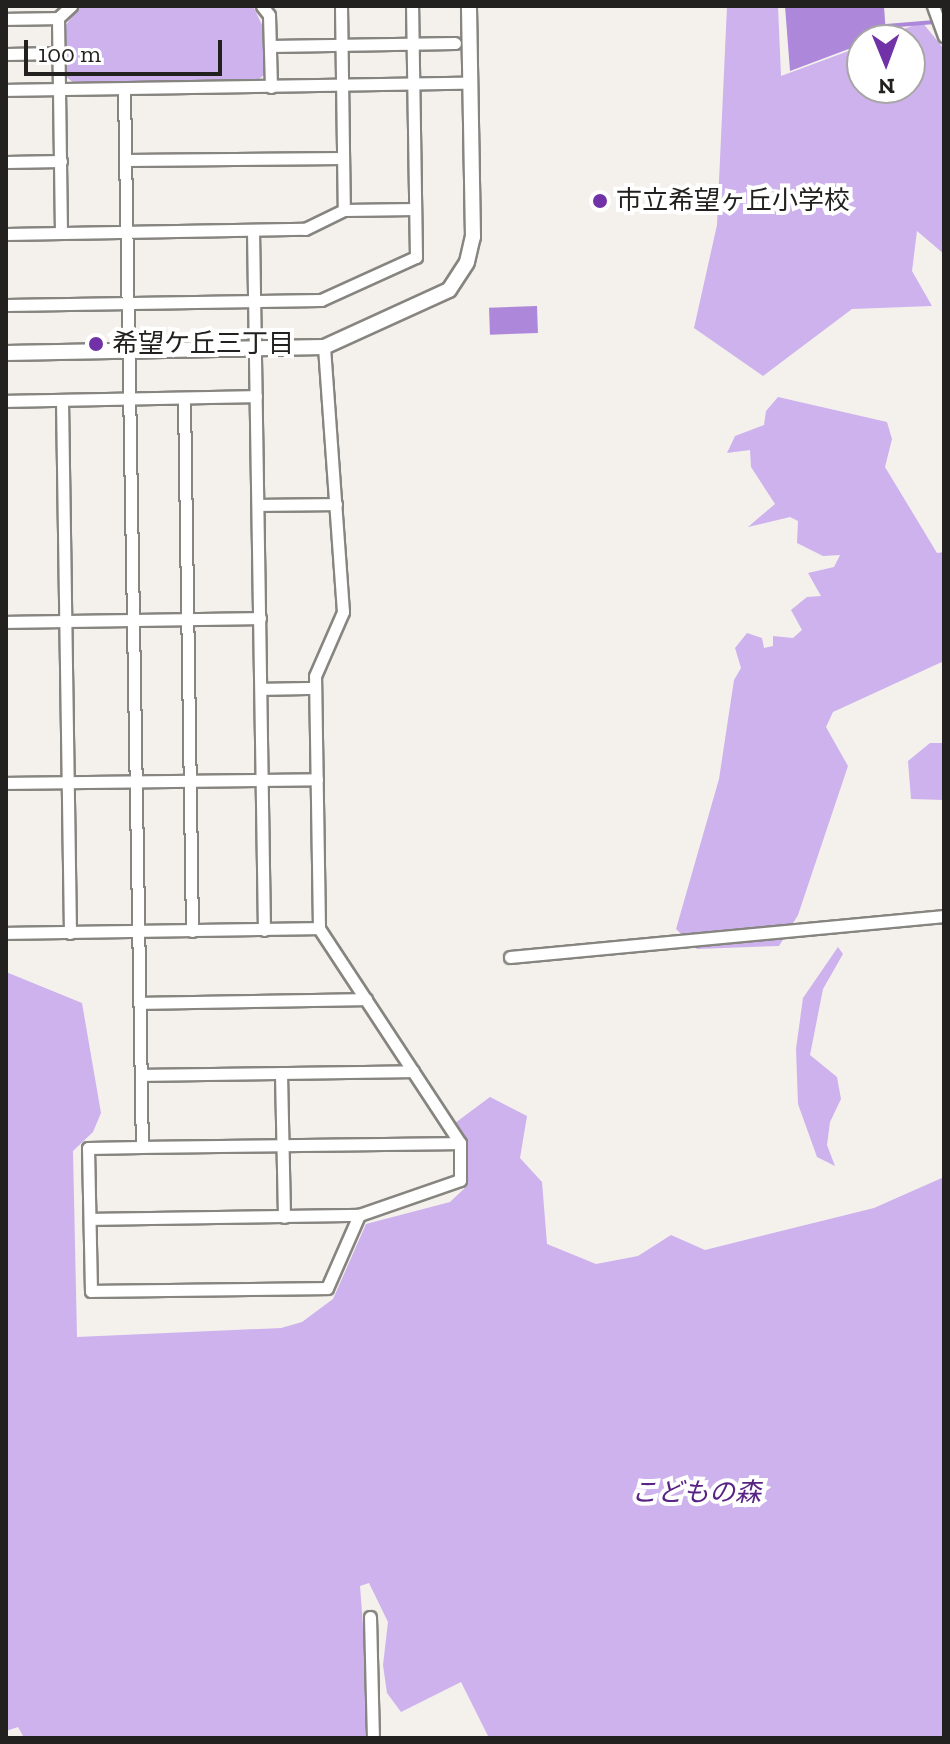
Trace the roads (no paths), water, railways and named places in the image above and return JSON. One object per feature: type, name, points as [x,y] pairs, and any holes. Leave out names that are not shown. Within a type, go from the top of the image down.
[{"type":"street","points":[[6,19],[58,18],[71,6]]},
{"type":"street","points":[[262,6],[269,15],[271,87]]},
{"type":"street","points":[[341,6],[344,210]]},
{"type":"street","points":[[6,305],[321,300],[416,257],[412,6]]},
{"type":"street","points":[[6,353],[324,347],[439,298],[459,279],[473,237],[469,6]]},
{"type":"street","points":[[934,10],[942,34]]},
{"type":"street","points":[[58,18],[61,233]]},
{"type":"street","points":[[270,46],[455,43]]},
{"type":"street","points":[[6,54],[59,53]]},
{"type":"street","points":[[6,90],[471,83]]},
{"type":"street","points":[[124,89],[142,1147]]},
{"type":"street","points":[[126,160],[343,158]]},
{"type":"street","points":[[6,162],[61,161]]},
{"type":"street","points":[[6,234],[305,229],[344,210],[415,209]]},
{"type":"street","points":[[253,230],[264,930]]},
{"type":"street","points":[[90,1219],[359,1215],[460,1180],[460,1143],[319,928],[315,688],[343,612],[324,347]]},
{"type":"street","points":[[6,401],[256,396]]},
{"type":"street","points":[[184,398],[192,931]]},
{"type":"street","points":[[62,400],[70,933]]},
{"type":"street","points":[[258,505],[336,504]]},
{"type":"street","points":[[6,622],[260,618]]},
{"type":"street","points":[[261,689],[315,688]]},
{"type":"street","points":[[6,783],[317,779]]},
{"type":"street","points":[[510,957],[944,916]]},
{"type":"street","points":[[6,933],[319,928]]},
{"type":"street","points":[[140,1003],[366,999]]},
{"type":"street","points":[[141,1075],[413,1071]]},
{"type":"street","points":[[281,1073],[284,1217]]},
{"type":"street","points":[[359,1215],[327,1288],[91,1291],[88,1148],[460,1143]]},
{"type":"street","points":[[370,1617],[373,1738]]},
{"type":"waterway","points":[[910,24],[935,22]]},
{"type":"place","name":"市立希望ヶ丘小学校","points":[[600,201]]},
{"type":"place","name":"希望ケ丘三丁目","points":[[96,344]]},
{"type":"park label","name":"こどもの森","points":[[696,1493]]}]
